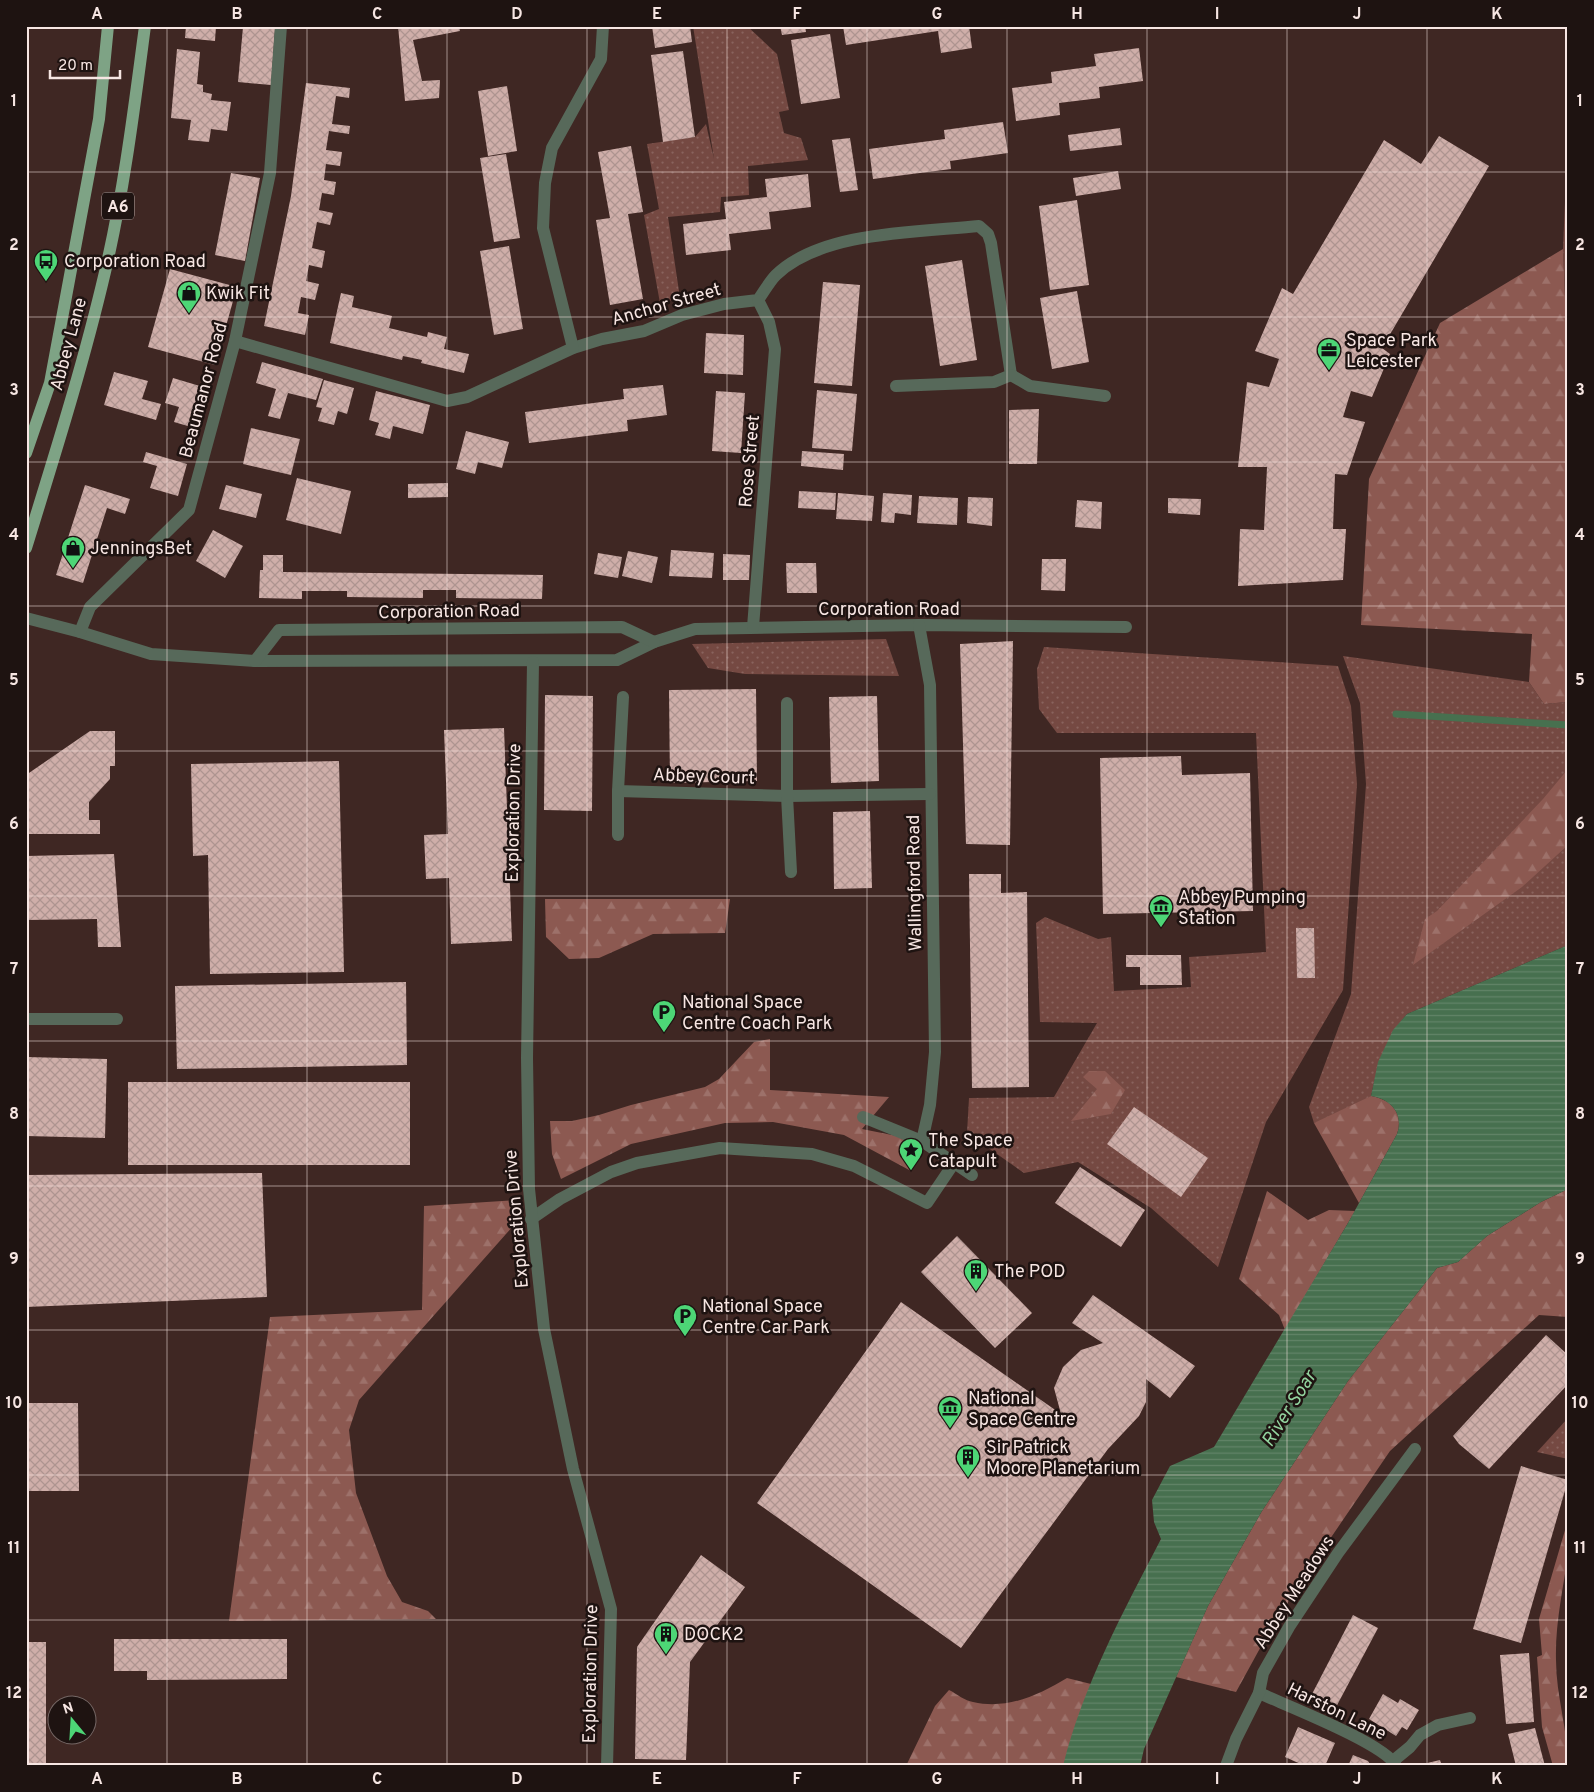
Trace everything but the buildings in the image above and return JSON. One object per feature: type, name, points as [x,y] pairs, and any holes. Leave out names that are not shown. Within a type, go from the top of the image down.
[{"type":"main road","name":"Abbey Lane","points":[[26,454],[50,384],[99,119],[108,26]]},
{"type":"main road","name":"Abbey Lane","points":[[26,548],[77,383],[105,271],[130,142],[146,26]]},
{"type":"street","name":"Beaumanor Road","points":[[80,632],[90,607],[189,510],[235,341],[270,173],[282,26]]},
{"type":"street","points":[[573,348],[543,228],[544,183],[552,148],[601,59],[603,26]]},
{"type":"street","points":[[758,300],[776,275],[800,258],[825,247],[869,236],[979,226],[988,234],[991,243],[1011,376]]},
{"type":"street","name":"Anchor Street","points":[[235,341],[447,401],[467,397],[573,348],[602,339],[644,331],[682,315],[724,304],[758,300]]},
{"type":"street","name":"Rose Street","points":[[753,627],[776,349],[769,322],[758,300]]},
{"type":"street","points":[[896,386],[994,382],[1011,376],[1030,386],[1105,396]]},
{"type":"street","name":"Corporation Road","points":[[26,618],[151,654],[255,661],[534,662],[617,660],[654,642],[695,628],[919,625],[1126,627]]},
{"type":"street","name":"Wallingford Road","points":[[919,625],[930,685],[935,1052],[930,1105],[922,1141]]},
{"type":"street","name":"Corporation Road","points":[[255,661],[279,630],[622,627],[654,642]]},
{"type":"street","name":"Exploration Drive","points":[[534,662],[527,1058],[528,1154],[532,1219],[544,1328],[573,1470],[611,1609],[607,1766]]},
{"type":"street","points":[[618,835],[618,791],[623,697]]},
{"type":"street","points":[[787,703],[791,872]]},
{"type":"street","name":"Abbey Court","points":[[618,791],[788,796],[930,794]]},
{"type":"street","points":[[26,1019],[117,1019]]},
{"type":"street","points":[[863,1117],[922,1141],[972,1175]]},
{"type":"street","points":[[532,1219],[560,1199],[611,1172],[637,1163],[720,1148],[812,1154],[854,1166],[927,1203],[954,1163]]},
{"type":"street","name":"Abbey Meadows","points":[[1226,1766],[1236,1739],[1259,1693],[1263,1673],[1289,1627],[1338,1553],[1415,1449]]},
{"type":"street","name":"Harston Lane","points":[[1259,1693],[1366,1742],[1394,1763]]},
{"type":"street","points":[[1394,1763],[1420,1735],[1438,1725],[1470,1718]]},
{"type":"shaded area","points":[[693,26],[747,26],[777,54],[789,110],[779,112],[784,133],[801,138],[808,160],[748,166],[749,195],[721,197],[720,212],[668,217],[680,298],[660,303],[644,215],[659,209],[647,144],[695,137],[706,124],[714,159]]},
{"type":"shaded area","points":[[1568,131],[1568,369],[1563,249]]},
{"type":"shaded area","points":[[886,639],[899,676],[745,674],[708,668],[692,644]]},
{"type":"shaded area","points":[[1044,647],[1338,666],[1351,706],[1357,784],[1343,990],[1266,1122],[1218,1267],[1151,1208],[1078,1162],[1024,1173],[967,1133],[969,1098],[1054,1097],[1097,1023],[1040,1022],[1036,923],[1045,917],[1098,939],[1111,937],[1114,991],[1191,987],[1189,957],[1266,952],[1256,733],[1057,733],[1039,709],[1037,669]]},
{"type":"shaded area","points":[[1343,656],[1529,682],[1544,704],[1568,702],[1568,945],[1407,1014],[1388,1042],[1371,1096],[1338,1118],[1314,1123],[1309,1107],[1351,994],[1366,784],[1360,703]]},
{"type":"shaded area","points":[[1568,1418],[1568,1459],[1537,1452]]},
{"type":"green space","points":[[1563,249],[1568,369],[1568,702],[1544,704],[1529,682],[1532,634],[1361,625],[1369,479],[1440,323]]},
{"type":"green space","points":[[1568,769],[1568,845],[1522,887],[1413,965],[1425,919],[1437,911],[1543,799]]},
{"type":"green space","points":[[545,899],[730,899],[725,933],[653,934],[599,958],[569,959],[546,937]]},
{"type":"green space","points":[[770,1039],[770,1090],[889,1097],[862,1129],[922,1141],[911,1171],[844,1135],[773,1122],[725,1123],[631,1144],[561,1179],[552,1154],[550,1121],[572,1121],[705,1087],[719,1079],[754,1042]]},
{"type":"green space","points":[[1089,1071],[1105,1071],[1125,1090],[1111,1114],[1071,1121],[1097,1089],[1083,1077]]},
{"type":"green space","points":[[1371,1096],[1390,1104],[1397,1114],[1399,1127],[1359,1203],[1314,1123]]},
{"type":"green space","points":[[1568,1189],[1568,1317],[1539,1315],[1390,1451],[1270,1630],[1236,1692],[1176,1677],[1208,1606],[1262,1511],[1348,1381],[1437,1268],[1458,1262],[1487,1236],[1541,1202]]},
{"type":"green space","points":[[1267,1191],[1308,1220],[1329,1210],[1355,1211],[1285,1330],[1279,1315],[1239,1279]]},
{"type":"green space","points":[[518,1200],[521,1217],[359,1400],[349,1430],[356,1493],[387,1576],[402,1602],[428,1611],[436,1619],[229,1621],[270,1317],[422,1310],[424,1206]]},
{"type":"green space","points":[[1568,1520],[1568,1554],[1558,1620],[1556,1660],[1568,1766],[1553,1766],[1542,1727],[1537,1657],[1542,1655],[1539,1619]]},
{"type":"green space","points":[[1067,1678],[1091,1684],[1067,1766],[906,1766],[935,1706],[949,1690],[970,1701],[998,1704],[1034,1695]]},
{"type":"water","name":"River Soar","points":[[1568,945],[1568,1189],[1541,1202],[1487,1236],[1458,1262],[1437,1268],[1348,1381],[1262,1511],[1208,1606],[1144,1749],[1140,1766],[1063,1766],[1081,1707],[1105,1650],[1161,1539],[1154,1522],[1152,1500],[1170,1466],[1214,1447],[1348,1223],[1397,1134],[1399,1120],[1394,1109],[1384,1100],[1371,1096],[1378,1062],[1393,1030],[1407,1014]]},
{"type":"waterway","points":[[1396,714],[1568,725]]},
{"type":"place","name":"Corporation Road","points":[[46,282]]},
{"type":"place","name":"Kwik Fit","points":[[189,314]]},
{"type":"place","name":"Space Park Leicester","points":[[1329,371]]},
{"type":"place","name":"JenningsBet","points":[[73,569]]},
{"type":"place","name":"Abbey Pumping Station","points":[[1161,928]]},
{"type":"place","name":"National Space Centre Coach Park","points":[[664,1033]]},
{"type":"place","name":"The Space Catapult","points":[[911,1171]]},
{"type":"place","name":"The POD","points":[[976,1292]]},
{"type":"place","name":"National Space Centre Car Park","points":[[685,1337]]},
{"type":"place","name":"National Space Centre","points":[[950,1429]]},
{"type":"place","name":"Sir Patrick Moore Planetarium","points":[[968,1478]]},
{"type":"place","name":"DOCK2","points":[[666,1655]]}]
